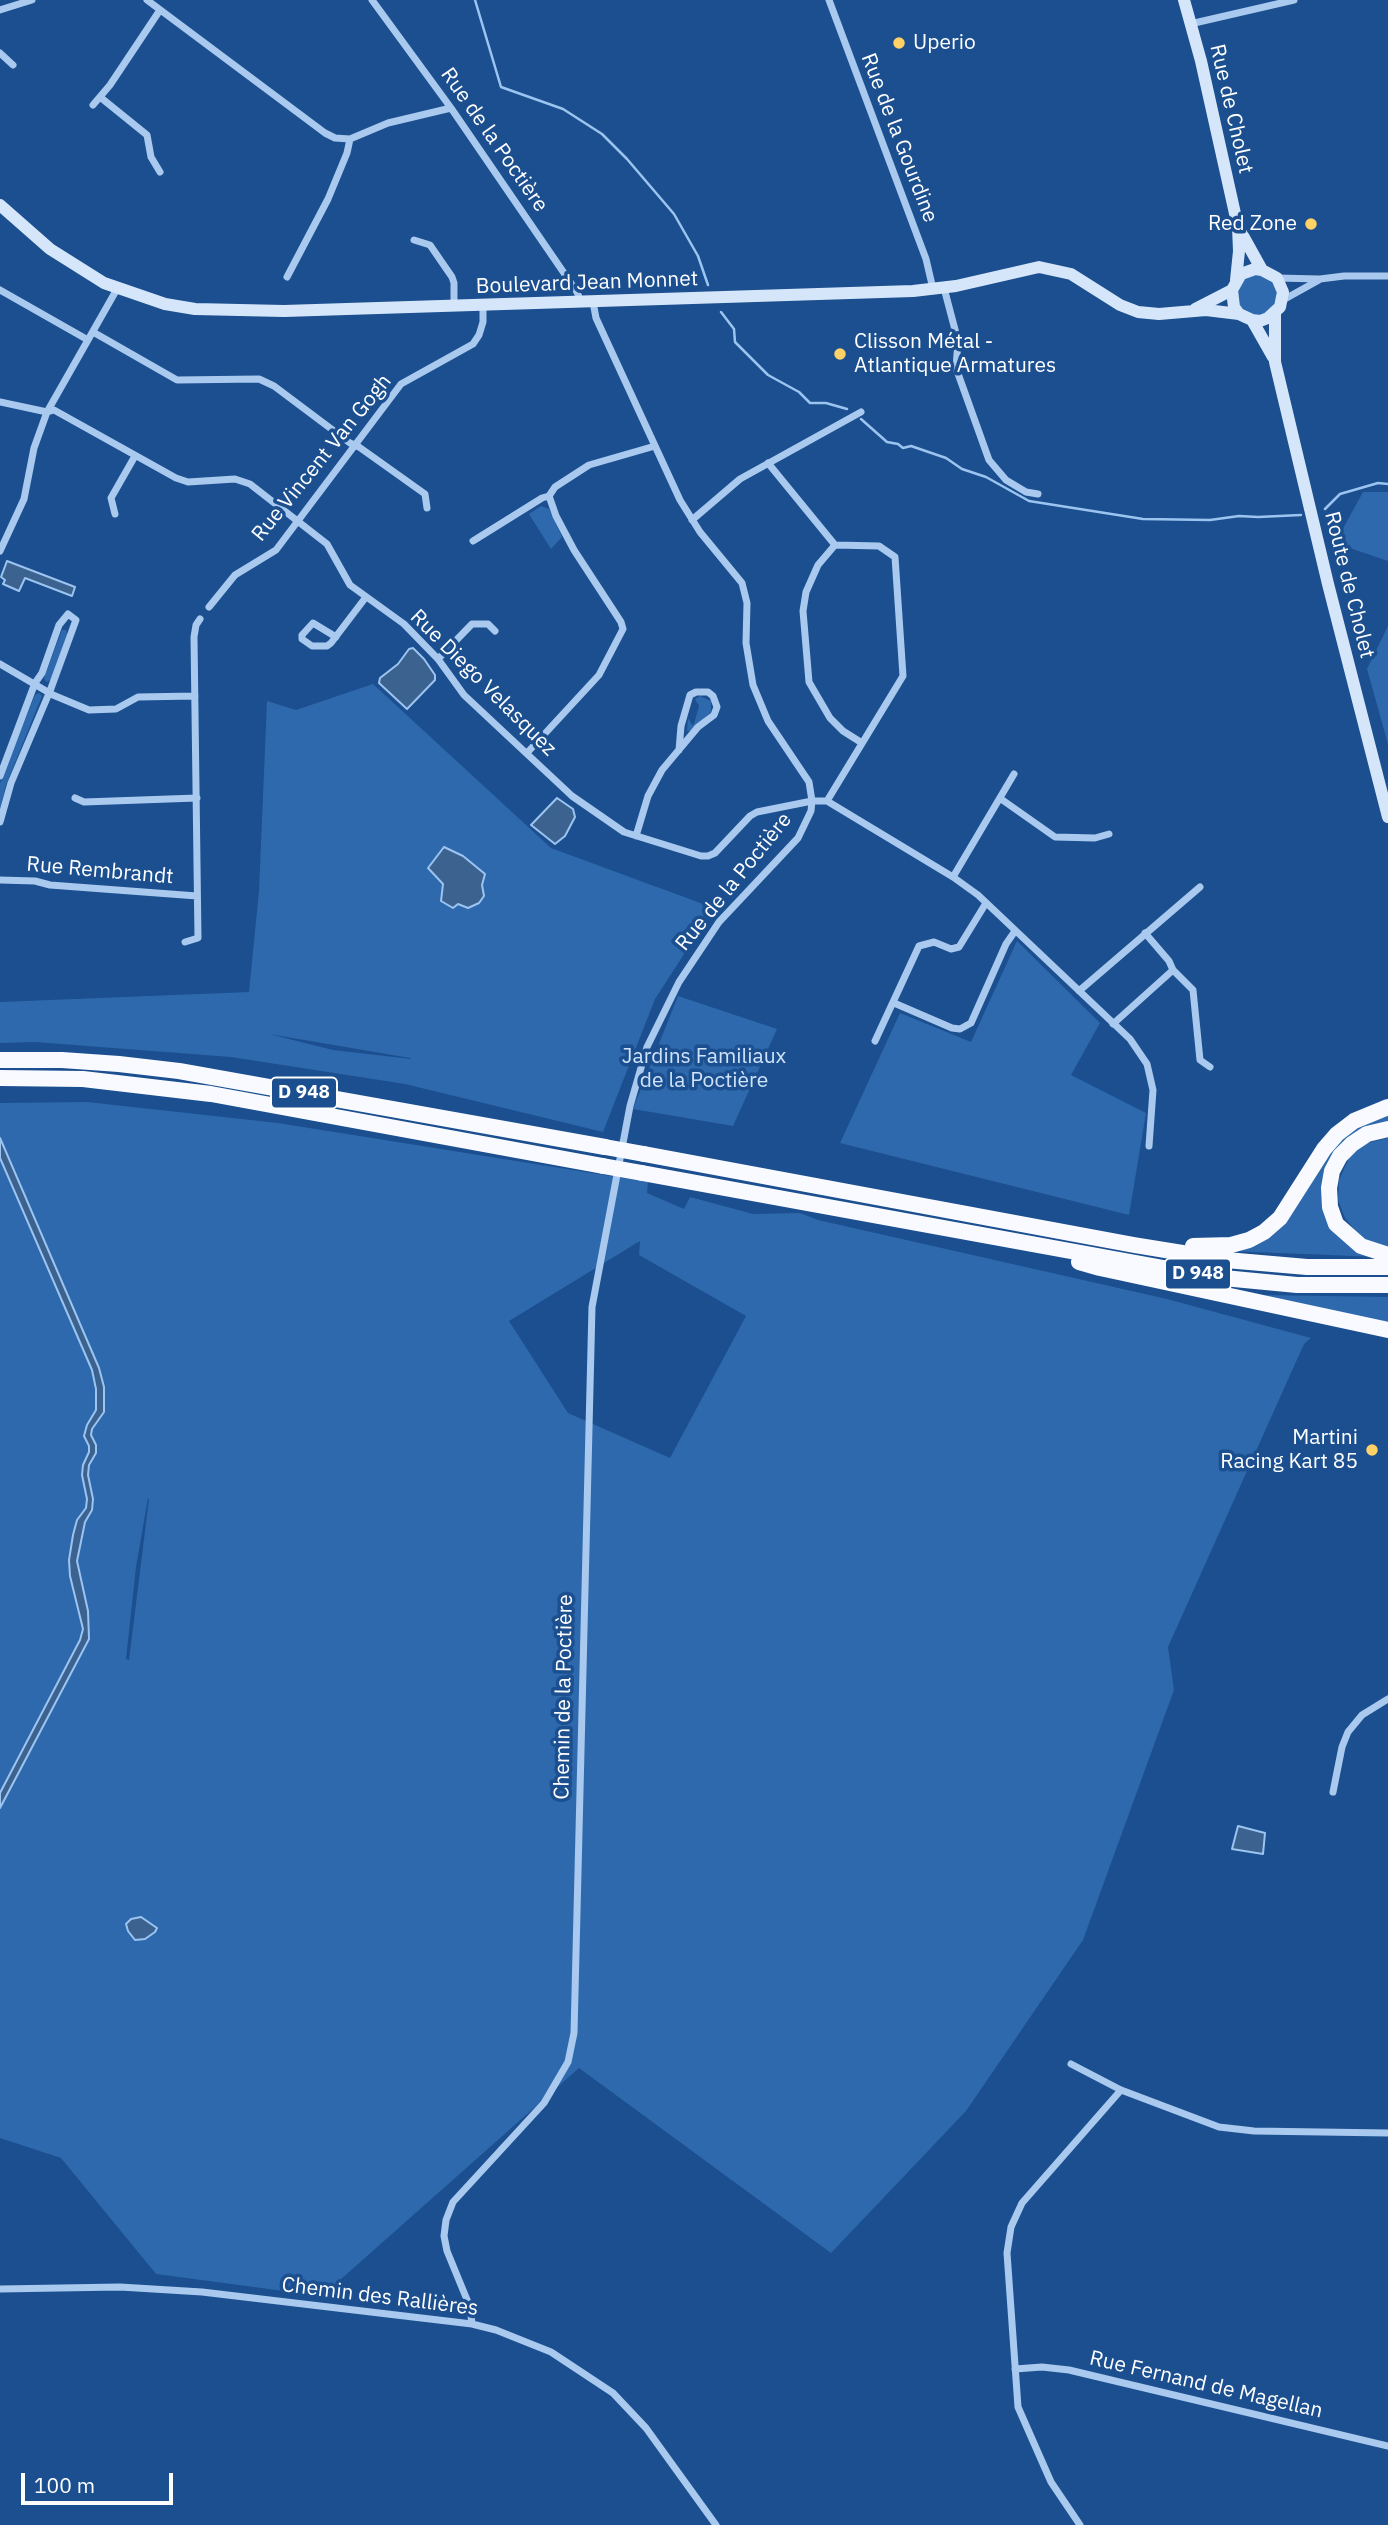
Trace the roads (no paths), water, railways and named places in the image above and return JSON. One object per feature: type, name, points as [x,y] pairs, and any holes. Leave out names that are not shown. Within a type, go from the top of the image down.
[{"type":"highway","name":"D 948","points":[[0,1060],[62,1060],[179,1071],[1134,1245],[1265,1264],[1354,1269],[1388,1267]]},
{"type":"highway","name":"D 948","points":[[0,1079],[83,1079],[211,1094],[1162,1269],[1247,1281],[1388,1286]]},
{"type":"highway","points":[[1134,1245],[1214,1247],[1249,1240],[1264,1232],[1280,1218],[1324,1149],[1337,1134],[1354,1121],[1388,1107]]},
{"type":"highway","points":[[1388,1129],[1367,1134],[1352,1144],[1336,1164],[1328,1188],[1330,1207],[1336,1224],[1361,1246],[1388,1255]]},
{"type":"highway","points":[[1010,1240],[1100,1268],[1388,1330]]},
{"type":"main road","name":"Rue de Cholet","points":[[1184,0],[1201,61],[1238,227],[1240,251],[1234,285]]},
{"type":"main road","name":"Boulevard Jean Monnet","points":[[0,205],[50,249],[77,268],[117,289],[164,304],[223,311],[587,302],[939,288],[1025,269],[1049,268],[1071,274],[1121,305],[1139,312],[1159,314],[1192,310]]},
{"type":"main road","name":"Rue de Cholet","points":[[1238,227],[1262,270]]},
{"type":"main road","points":[[1262,270],[1277,278],[1281,285],[1283,300],[1275,314],[1268,318],[1252,320],[1239,314],[1192,310],[1234,285],[1248,271],[1262,270]]},
{"type":"main road","points":[[1234,285],[1232,298],[1239,314]]},
{"type":"main road","name":"Route de Cholet","points":[[1275,314],[1275,362],[1388,817]]},
{"type":"main road","name":"Route de Cholet","points":[[1252,320],[1275,362]]},
{"type":"street","points":[[0,10],[32,0]]},
{"type":"street","points":[[147,0],[335,138],[350,139],[388,123],[451,108]]},
{"type":"street","name":"Rue de la Poctière","points":[[372,0],[451,108],[596,318],[680,500],[692,520],[742,583],[747,603],[747,656],[753,685],[768,721],[809,782],[811,811],[798,838],[719,922],[679,982],[654,1030]]},
{"type":"street","name":"Rue de la Gourdine","points":[[829,0],[958,341],[956,368],[989,460],[1006,481],[1026,492],[1038,494]]},
{"type":"street","points":[[1190,24],[1294,0]]},
{"type":"street","points":[[93,105],[160,10]]},
{"type":"street","points":[[0,53],[13,65]]},
{"type":"street","points":[[100,97],[147,135],[151,157],[160,172]]},
{"type":"street","points":[[287,277],[328,199],[350,139]]},
{"type":"street","points":[[414,240],[430,245],[452,277],[454,306]]},
{"type":"street","points":[[1277,278],[1388,276]]},
{"type":"street","points":[[1283,300],[1320,279]]},
{"type":"street","points":[[0,551],[24,499],[32,457],[47,412],[117,289]]},
{"type":"street","points":[[0,290],[88,340]]},
{"type":"street","name":"Rue Vincent Van Gogh","points":[[209,607],[235,575],[276,550],[401,384],[473,344],[483,321],[483,305]]},
{"type":"street","points":[[93,332],[177,380],[259,379],[274,386],[425,494],[427,508]]},
{"type":"street","name":"Rue Diego Velasquez","points":[[0,402],[47,412],[54,410],[135,456],[188,482],[235,479],[250,484],[327,544],[350,586],[404,624],[438,659],[464,695],[572,796],[617,829],[708,856],[715,853],[757,812],[812,801]]},
{"type":"street","points":[[692,520],[740,479],[861,412]]},
{"type":"street","points":[[473,541],[549,496],[555,487],[589,465],[602,459],[655,446]]},
{"type":"street","points":[[115,514],[111,498],[135,456]]},
{"type":"street","points":[[768,463],[835,545],[879,546],[895,557],[903,676],[827,801]]},
{"type":"street","points":[[527,753],[599,675],[623,629],[574,550],[549,496]]},
{"type":"street","points":[[835,545],[818,565],[806,592],[803,611],[809,682],[830,718],[843,731],[862,743]]},
{"type":"street","points":[[336,637],[313,622],[302,635],[302,639],[312,646],[322,647],[331,643],[336,637],[366,597]]},
{"type":"street","points":[[0,776],[59,625],[68,614],[76,620],[50,691],[11,783],[0,822]]},
{"type":"street","points":[[186,942],[198,938],[194,637],[200,619]]},
{"type":"street","points":[[438,659],[472,624],[488,624],[495,631]]},
{"type":"street","points":[[0,664],[36,682],[53,695],[89,710],[116,709],[138,698],[195,696]]},
{"type":"street","points":[[636,836],[648,796],[662,770],[698,727],[714,715],[716,707],[713,696],[708,692],[690,695],[681,726],[678,750]]},
{"type":"street","points":[[953,877],[1014,774]]},
{"type":"street","points":[[75,798],[84,802],[197,799]]},
{"type":"street","points":[[1001,799],[1055,837],[1095,838],[1109,834]]},
{"type":"street","points":[[812,801],[827,801],[953,877],[986,903],[1130,1039],[1147,1063],[1153,1090],[1149,1146]]},
{"type":"street","name":"Rue Rembrandt","points":[[0,880],[197,896]]},
{"type":"street","points":[[1079,991],[1200,887]]},
{"type":"street","points":[[876,1041],[919,946],[934,942],[951,948],[959,947],[986,903]]},
{"type":"street","points":[[894,1003],[952,1028],[960,1029],[971,1023],[1006,944],[1015,931]]},
{"type":"street","points":[[1145,933],[1169,961],[1173,970],[1193,990],[1200,1060],[1210,1067]]},
{"type":"street","points":[[1113,1024],[1173,970]]},
{"type":"street","name":"Chemin de la Poctière","points":[[472,2324],[470,2307],[447,2251],[444,2236],[446,2220],[453,2202],[544,2103],[568,2062],[574,2033],[592,1307],[634,1085],[654,1030]]},
{"type":"street","points":[[1333,1792],[1342,1747],[1348,1732],[1362,1715],[1388,1699]]},
{"type":"street","points":[[1071,2064],[1121,2090],[1219,2127],[1254,2131],[1388,2133]]},
{"type":"street","points":[[1080,2525],[1051,2482],[1018,2407],[1007,2253],[1011,2227],[1023,2203],[1121,2090]]},
{"type":"street","name":"Chemin des Rallières","points":[[0,2289],[161,2288],[472,2324],[496,2330],[551,2352],[613,2393],[646,2428],[716,2525]]},
{"type":"street","name":"Rue Fernand de Magellan","points":[[1015,2370],[1042,2367],[1069,2370],[1388,2446]]},
{"type":"waterway","points":[[475,0],[501,87],[563,109],[602,134],[674,214],[698,256],[708,285]]},
{"type":"waterway","points":[[721,312],[734,329],[735,342],[768,375],[799,392],[810,403],[826,403],[847,409]]},
{"type":"waterway","points":[[861,419],[887,442],[903,448],[911,446],[946,458],[962,469],[986,477],[1029,501],[1143,519],[1210,520],[1239,516],[1301,515]]},
{"type":"waterway","points":[[1325,509],[1340,494],[1378,483],[1388,484]]},
{"type":"place","name":"Uperio","points":[[899,43]]},
{"type":"place","name":"Red Zone","points":[[1311,224]]},
{"type":"place","name":"Clisson Métal - Atlantique Armatures","points":[[840,354]]},
{"type":"place","name":"Martini Racing Kart 85","points":[[1372,1450]]},
{"type":"park label","name":"Jardins Familiaux de la Poctière","points":[[704,1069]]}]
